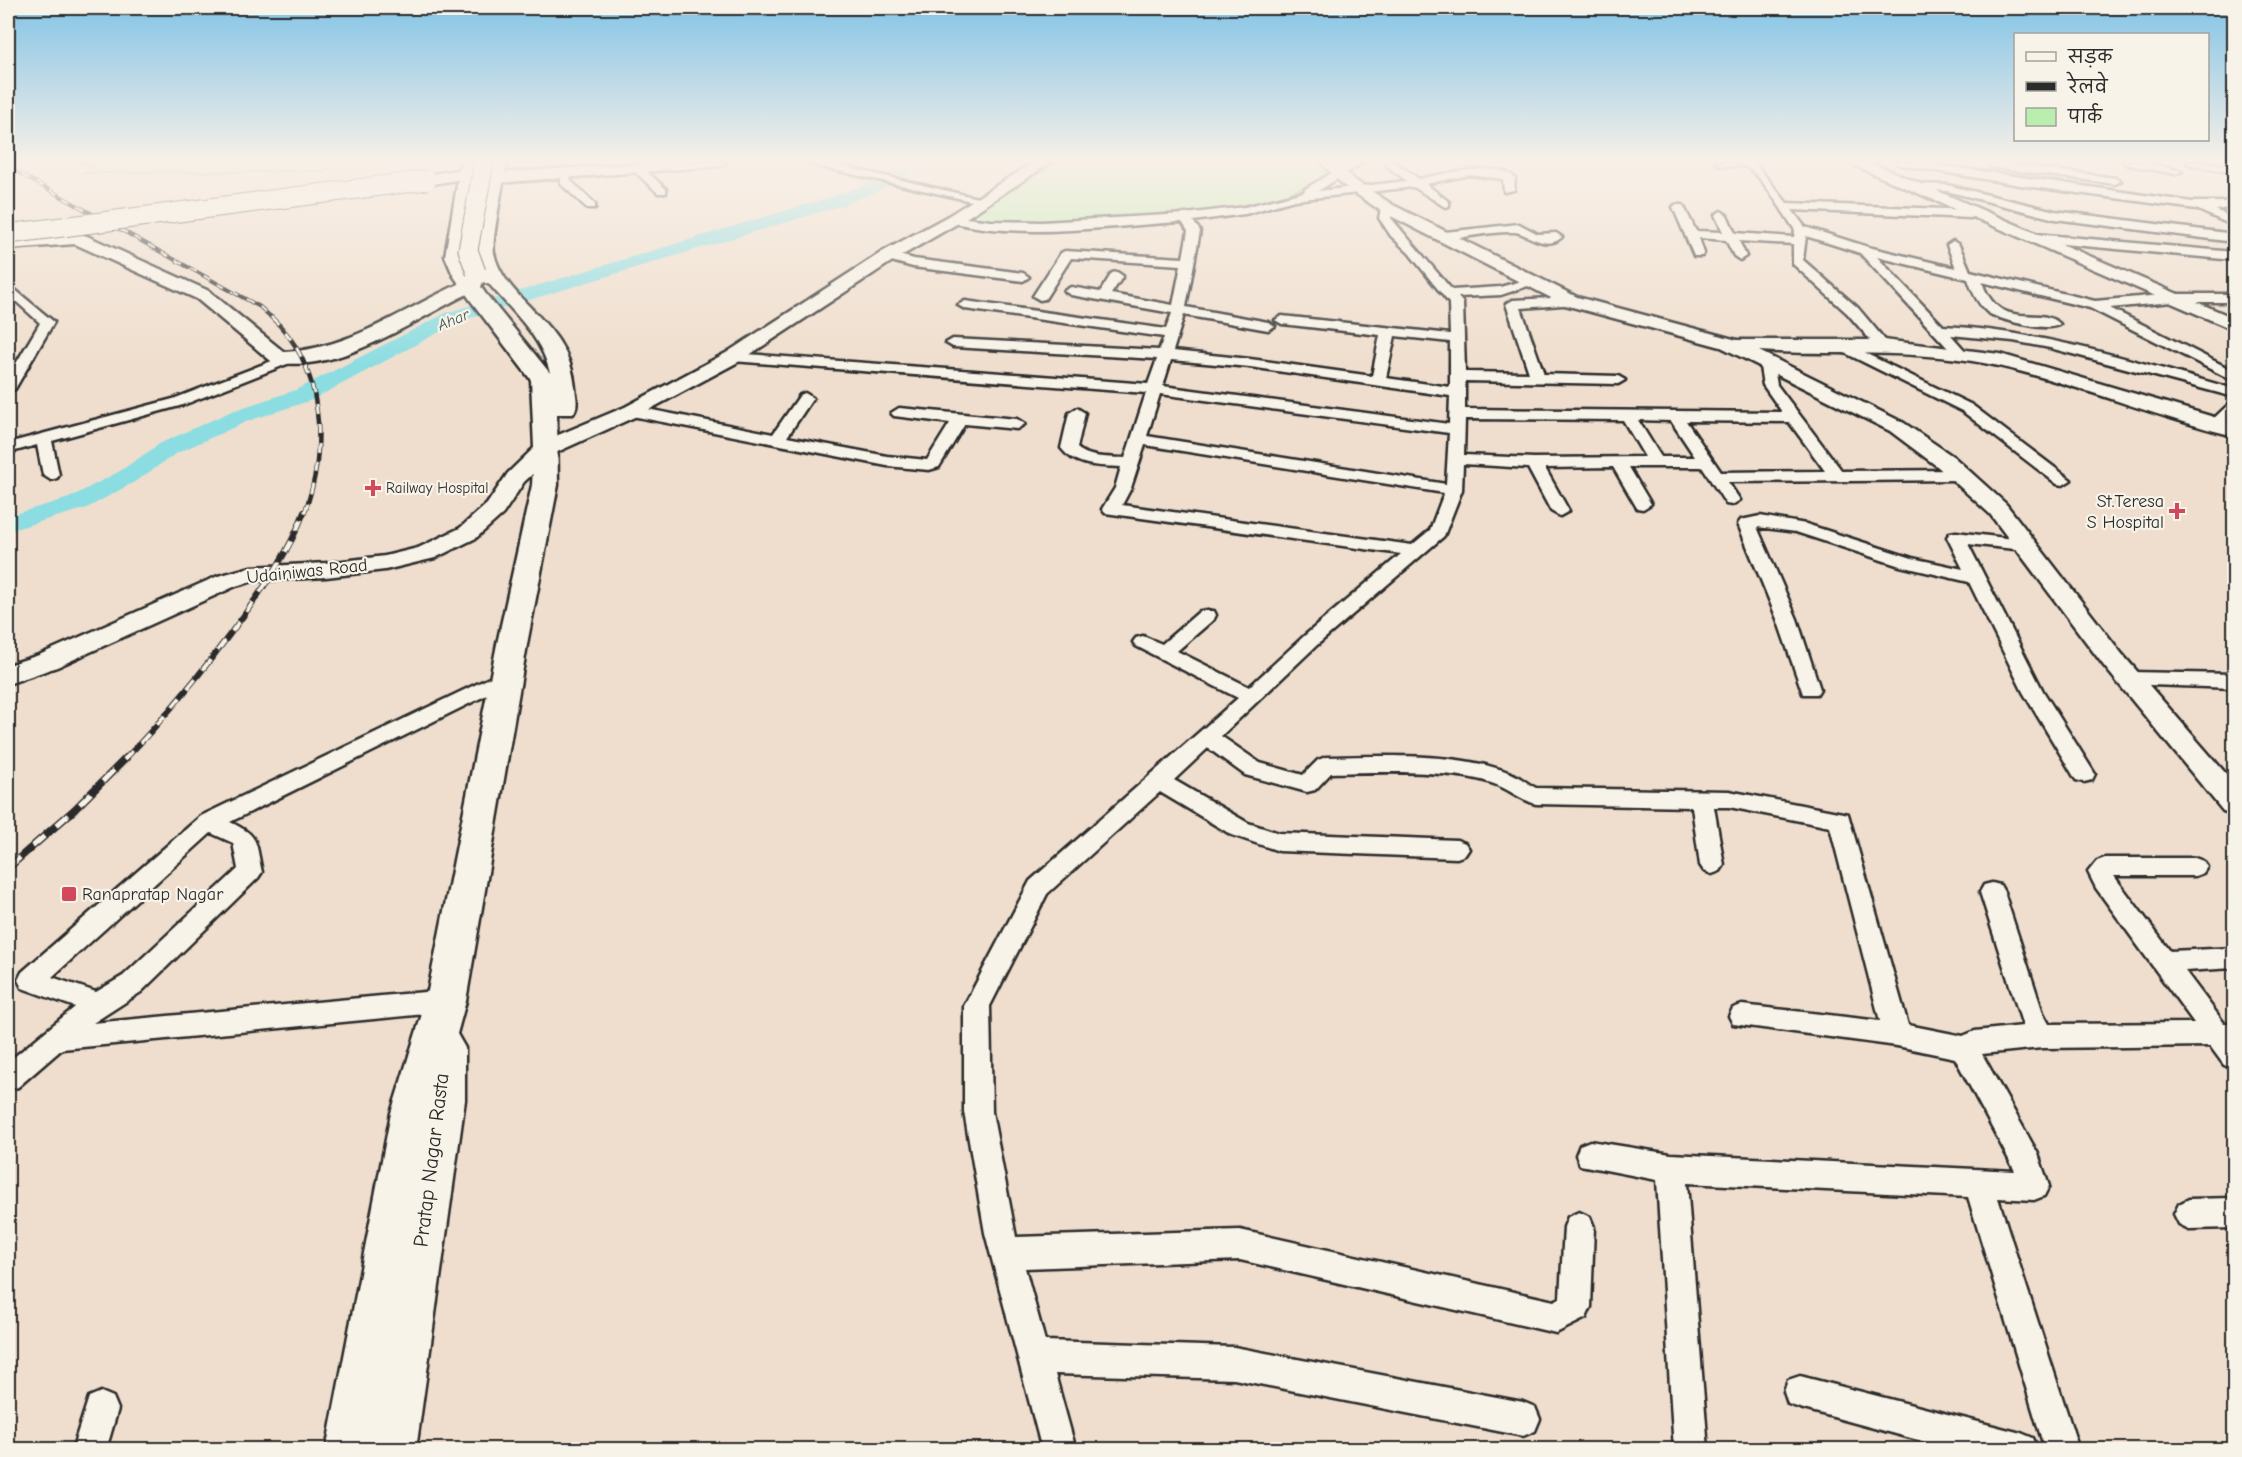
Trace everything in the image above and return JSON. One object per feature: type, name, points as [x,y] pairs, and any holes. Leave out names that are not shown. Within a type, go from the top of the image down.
[{"type":"main road","points":[[8,236],[55,230]]},
{"type":"main road","points":[[446,1001],[506,677],[545,485],[564,464],[543,380],[514,344],[475,285],[463,275],[455,256],[459,230]]},
{"type":"main road","points":[[474,230],[468,250],[475,285]]},
{"type":"main road","points":[[487,230],[484,252],[501,285],[545,335],[558,357],[564,378],[557,443]]},
{"type":"main road","points":[[475,285],[501,285]]},
{"type":"main road","name":"Pratap Nagar Rasta","points":[[353,1449],[413,1113],[446,1001]]},
{"type":"main road","name":"Pratap Nagar Rasta","points":[[389,1449],[442,1100],[446,1001]]},
{"type":"street","points":[[557,443],[632,411],[733,357],[888,256],[934,230]]},
{"type":"street","points":[[1193,230],[1179,311],[1123,488],[1111,509],[1415,551]]},
{"type":"street","points":[[1059,1449],[1036,1357],[1006,1253],[978,1112],[977,1006],[1038,888],[1252,697],[1310,641],[1438,532],[1454,490],[1457,403],[1456,303],[1413,250],[1393,230]]},
{"type":"street","points":[[1433,230],[1571,301],[1728,343],[1897,427],[1960,475],[1998,509],[2128,679],[2235,803]]},
{"type":"street","points":[[1445,236],[1501,230]]},
{"type":"street","points":[[1522,230],[1536,238],[1556,237]]},
{"type":"street","points":[[1689,230],[1698,253]]},
{"type":"street","points":[[1727,230],[1740,256]]},
{"type":"street","points":[[1797,230],[1800,236],[1797,261],[1853,312],[1883,346]]},
{"type":"street","points":[[2009,230],[2235,325]]},
{"type":"street","points":[[2017,230],[2235,330]]},
{"type":"street","points":[[2172,230],[2235,238]]},
{"type":"street","points":[[1691,234],[1731,237],[1800,236],[2095,305],[2235,377]]},
{"type":"street","points":[[8,244],[70,237],[81,240],[202,295],[278,357],[290,358]]},
{"type":"street","points":[[2035,238],[2235,256]]},
{"type":"street","points":[[1953,245],[1979,296],[1995,314],[2053,324]]},
{"type":"street","points":[[1864,250],[1962,355]]},
{"type":"street","points":[[1040,296],[1065,256],[1069,254],[1188,262]]},
{"type":"street","points":[[888,256],[914,262],[1023,277]]},
{"type":"street","points":[[1103,297],[1118,276]]},
{"type":"street","points":[[1447,294],[1501,291],[1533,282]]},
{"type":"street","points":[[8,448],[178,402],[290,358],[348,346],[451,294],[475,285]]},
{"type":"street","points":[[8,288],[47,322],[14,368],[8,389]]},
{"type":"street","points":[[1071,291],[1268,326]]},
{"type":"street","points":[[2095,305],[2168,298],[2235,298]]},
{"type":"street","points":[[1538,379],[1513,304],[1571,301]]},
{"type":"street","points":[[8,305],[25,302]]},
{"type":"street","points":[[965,305],[1172,334]]},
{"type":"street","points":[[1282,320],[1457,339]]},
{"type":"street","points":[[1938,330],[1968,330],[2044,342],[2235,393]]},
{"type":"street","points":[[1378,381],[1388,338],[1386,332]]},
{"type":"street","points":[[953,343],[1165,355],[1378,381],[1457,403],[1538,379],[1618,380]]},
{"type":"street","points":[[1728,343],[1808,348],[1883,346],[2000,360],[2225,427],[2235,407]]},
{"type":"street","points":[[1842,346],[1967,408],[2063,480]]},
{"type":"street","points":[[1766,361],[1808,348]]},
{"type":"street","points":[[733,357],[1154,389],[1457,403],[1628,416],[1793,417]]},
{"type":"street","points":[[1766,361],[1770,385],[1837,476]]},
{"type":"street","points":[[778,438],[805,398]]},
{"type":"street","points":[[632,411],[887,461],[929,465],[933,464],[960,419]]},
{"type":"street","points":[[899,413],[1017,424]]},
{"type":"street","points":[[1077,413],[1069,448],[1071,453],[1079,457],[1131,463]]},
{"type":"street","points":[[1628,416],[1655,462]]},
{"type":"street","points":[[1676,417],[1732,500]]},
{"type":"street","points":[[44,439],[51,475]]},
{"type":"street","points":[[1139,439],[1454,490]]},
{"type":"street","name":"Udainiwas Road","points":[[8,675],[48,661],[227,581],[251,574],[326,570],[385,563],[426,553],[468,533],[495,510],[516,478],[557,443]]},
{"type":"street","points":[[1455,459],[1534,463],[1706,462]]},
{"type":"street","points":[[1618,462],[1643,504]]},
{"type":"street","points":[[1534,463],[1560,511]]},
{"type":"street","points":[[1716,477],[1960,475]]},
{"type":"street","points":[[1810,689],[1786,619],[1747,524],[1754,520],[1796,526],[1905,562],[1978,578]]},
{"type":"street","points":[[2024,545],[1956,537],[2033,692],[2084,774]]},
{"type":"street","points":[[1164,652],[1207,615]]},
{"type":"street","points":[[1143,642],[1252,697]]},
{"type":"street","points":[[98,1004],[31,980],[209,822],[506,677]]},
{"type":"street","points":[[2128,679],[2235,681]]},
{"type":"street","points":[[1207,737],[1253,769],[1307,784],[1326,765],[1363,764],[1476,772],[1500,776],[1522,793],[1536,796],[1729,800],[1840,820],[1897,1034]]},
{"type":"street","points":[[1157,780],[1240,829],[1279,842],[1457,849]]},
{"type":"street","points":[[1702,799],[1712,866]]},
{"type":"street","points":[[8,1078],[98,1004],[132,984],[250,872],[243,838],[209,822]]},
{"type":"street","points":[[2195,867],[2105,867],[2100,872],[2104,881],[2163,962],[2226,1034],[2235,1057]]},
{"type":"street","points":[[1992,892],[2031,1016],[2042,1036]]},
{"type":"street","points":[[2163,962],[2235,958]]},
{"type":"street","points":[[56,1038],[446,1001]]},
{"type":"street","points":[[1742,1016],[1897,1034],[1964,1048],[1975,1042],[2042,1036],[2226,1034]]},
{"type":"street","points":[[1590,1155],[1671,1168],[2034,1186],[2028,1164],[1964,1048]]},
{"type":"street","points":[[1671,1168],[1690,1449]]},
{"type":"street","points":[[1978,1183],[2062,1449]]},
{"type":"street","points":[[2188,1214],[2235,1213]]},
{"type":"street","points":[[1006,1253],[1240,1245],[1556,1317],[1575,1307],[1579,1227]]},
{"type":"street","points":[[1036,1357],[1233,1363],[1523,1419]]},
{"type":"street","points":[[1800,1392],[2021,1449]]},
{"type":"street","points":[[89,1449],[101,1409]]},
{"type":"waterway","name":"Ahar","points":[[8,524],[78,503],[128,476],[169,448],[240,416],[304,395],[453,317],[741,230]]},
{"type":"railway","points":[[121,230],[260,307],[271,317]]},
{"type":"railway","points":[[271,317],[289,337],[302,359],[312,384],[317,410],[317,463],[304,514]]},
{"type":"railway","points":[[124,760],[187,690],[244,615],[285,553],[304,512]]},
{"type":"railway","points":[[8,868],[74,810],[124,760]]},
{"type":"place","name":"Railway Hospital","points":[[373,488]]},
{"type":"place","name":"St.Teresa S Hospital","points":[[2177,511]]},
{"type":"place","name":"Ranapratap Nagar","points":[[69,894]]}]
